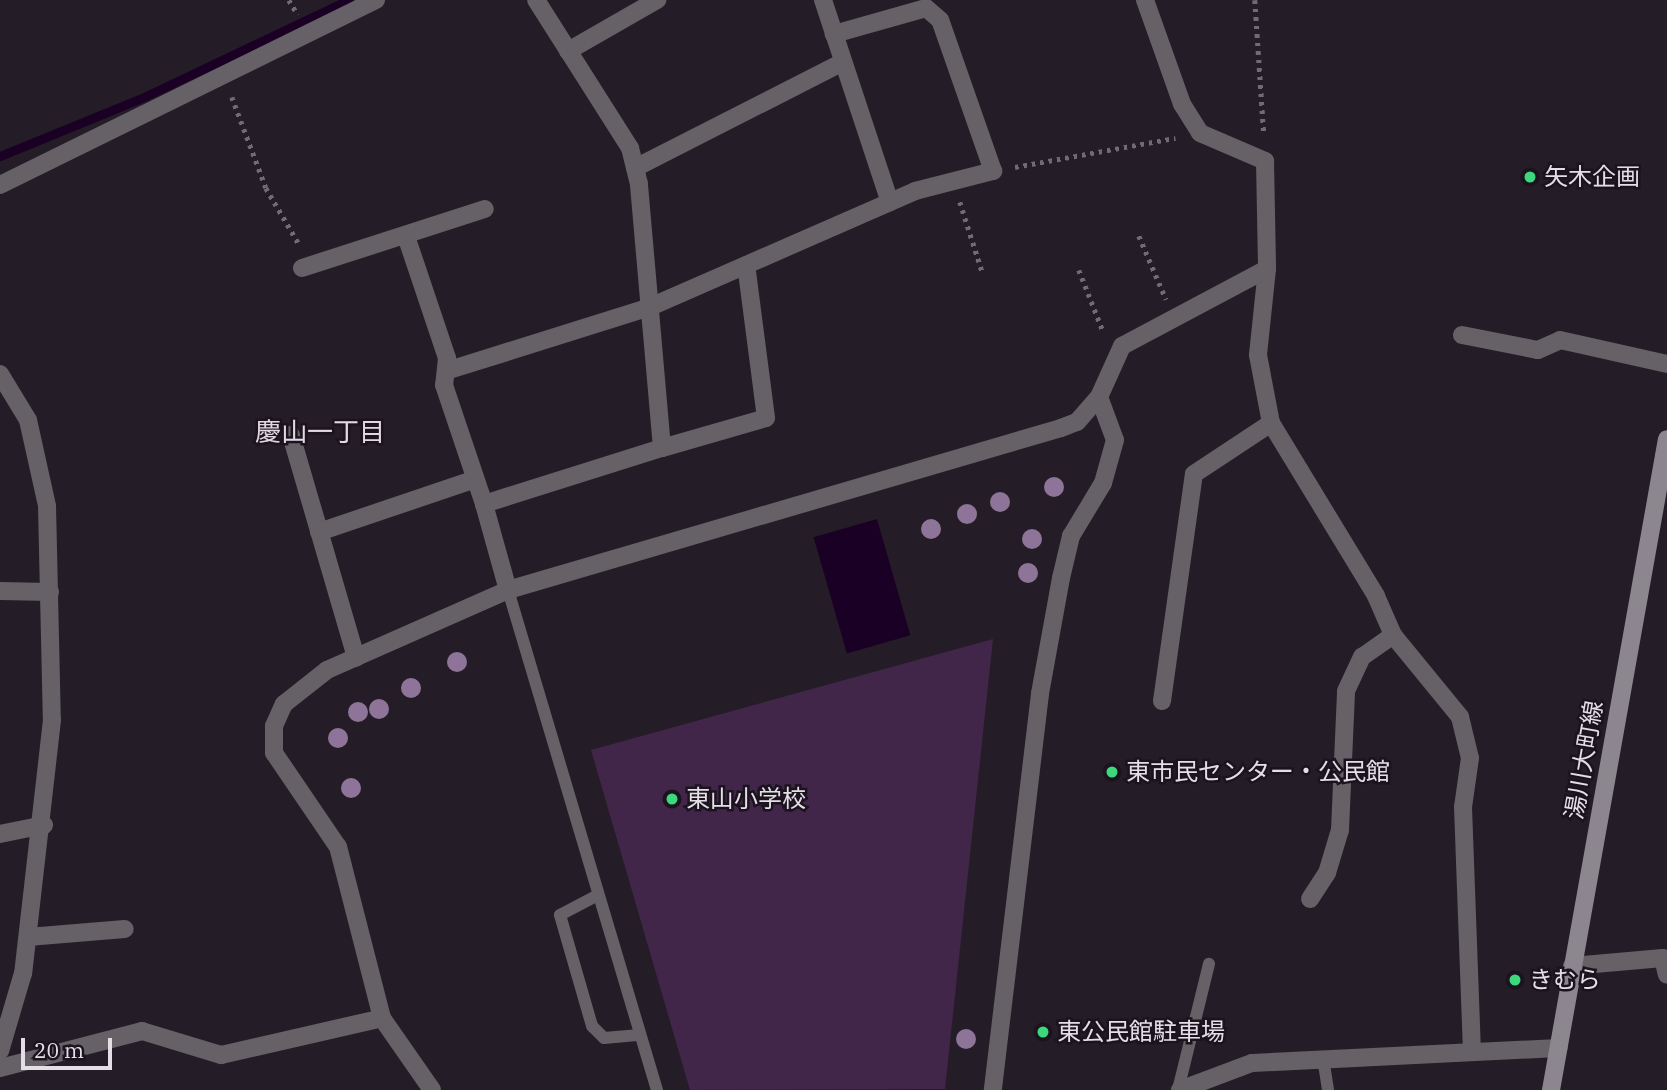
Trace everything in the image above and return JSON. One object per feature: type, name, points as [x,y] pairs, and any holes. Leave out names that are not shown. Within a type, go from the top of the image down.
[{"type":"main road","name":"湯川大町線","points":[[1551,1090],[1667,439]]},
{"type":"street","points":[[0,185],[376,0]]},
{"type":"street","points":[[536,0],[629,148],[635,168],[662,447]]},
{"type":"street","points":[[568,51],[657,0]]},
{"type":"street","points":[[823,0],[890,202]]},
{"type":"street","points":[[1145,0],[1182,104],[1200,133],[1265,161],[1267,269],[1258,355],[1271,423],[1393,635],[1460,717],[1470,758],[1463,807],[1472,1050]]},
{"type":"street","points":[[446,371],[649,307],[890,202],[993,171],[940,20],[926,8],[834,34]]},
{"type":"street","points":[[635,168],[844,62]]},
{"type":"street","points":[[307,267],[485,209]]},
{"type":"street","points":[[406,236],[447,358],[444,384],[472,480],[484,504],[508,590]]},
{"type":"street","points":[[484,504],[662,447],[766,418],[746,265]]},
{"type":"street","points":[[432,1090],[382,1018],[338,848],[283,770],[273,743],[284,704],[327,670],[508,590],[1077,422],[1099,397],[1122,346],[1267,269]]},
{"type":"street","points":[[1462,334],[1538,350],[1560,340],[1667,364]]},
{"type":"street","points":[[0,374],[28,421],[39,455],[51,592],[44,825],[28,937],[0,1051]]},
{"type":"street","points":[[993,1090],[1040,694],[1061,578],[1071,536],[1103,483],[1115,440],[1099,397]]},
{"type":"street","points":[[1162,701],[1194,474],[1271,423]]},
{"type":"street","points":[[291,435],[356,658]]},
{"type":"street","points":[[319,532],[472,480]]},
{"type":"street","points":[[0,591],[51,592]]},
{"type":"street","points":[[1310,899],[1327,873],[1340,830],[1346,691],[1362,657],[1393,635]]},
{"type":"street","points":[[0,834],[44,825]]},
{"type":"street","points":[[28,937],[125,929]]},
{"type":"street","points":[[1572,966],[1662,958],[1667,975]]},
{"type":"street","points":[[0,1068],[142,1031],[221,1055],[382,1018]]},
{"type":"street","points":[[1179,1090],[1252,1063],[1472,1050],[1559,1048]]},
{"type":"lane","points":[[508,590],[657,1090]]},
{"type":"lane","points":[[598,895],[560,915],[592,1026],[604,1038],[640,1035]]},
{"type":"lane","points":[[1179,1090],[1209,964]]},
{"type":"lane","points":[[1323,1058],[1328,1090]]},
{"type":"path","points":[[1255,0],[1265,161]]},
{"type":"path","points":[[224,76],[266,188],[307,267]]},
{"type":"path","points":[[993,171],[1200,133]]},
{"type":"path","points":[[953,181],[983,275]]},
{"type":"path","points":[[1139,236],[1174,319]]},
{"type":"path","points":[[1079,270],[1116,361]]},
{"type":"shaded area","points":[[877,519],[910,635],[847,654],[814,537]]},
{"type":"shaded area","points":[[993,639],[945,1089],[690,1090],[591,750]]},
{"type":"waterway","points":[[0,156],[146,96],[348,0]]},
{"type":"place","name":"矢木企画","points":[[1530,177]]},
{"type":"place","name":"東市民センター・公民館","points":[[1112,772]]},
{"type":"place","name":"東山小学校","points":[[672,799]]},
{"type":"place","name":"きむら","points":[[1515,980]]},
{"type":"place","name":"東公民館駐車場","points":[[1043,1032]]},
{"type":"district","name":"慶山一丁目","points":[[320,432]]}]
